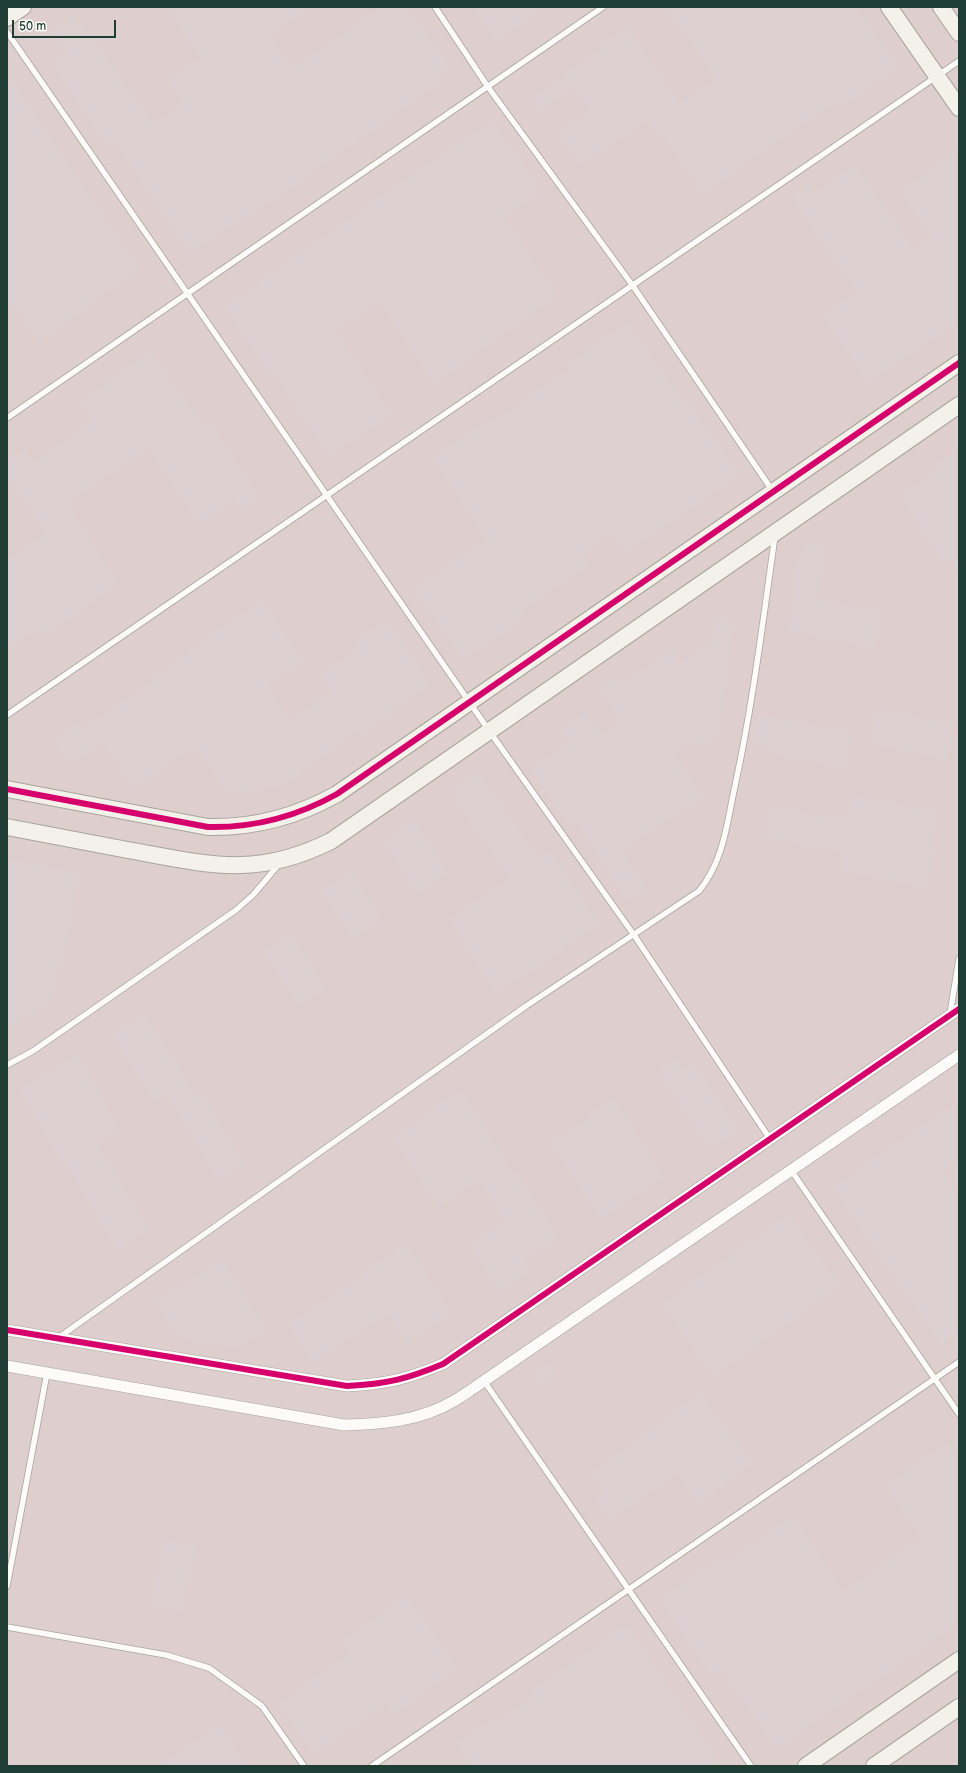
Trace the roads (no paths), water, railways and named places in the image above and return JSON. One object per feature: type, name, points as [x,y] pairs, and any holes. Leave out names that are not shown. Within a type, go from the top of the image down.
[{"type":"street","points":[[7,18],[23,7]]},
{"type":"street","points":[[889,7],[959,108]]},
{"type":"street","points":[[941,7],[959,32]]},
{"type":"street","points":[[7,789],[208,826],[240,826],[266,823],[303,812],[337,794],[959,363]]},
{"type":"street","points":[[7,827],[209,865],[246,866],[282,860],[310,851],[331,841],[490,732],[959,405]]},
{"type":"street","points":[[7,1330],[348,1386],[381,1385],[413,1377],[443,1364],[955,1012]]},
{"type":"street","points":[[7,1366],[344,1425],[382,1424],[418,1416],[453,1402],[959,1055]]},
{"type":"street","points":[[806,1766],[959,1660]]},
{"type":"street","points":[[874,1766],[959,1707]]},
{"type":"lane","points":[[435,7],[488,87],[633,286],[773,492]]},
{"type":"lane","points":[[7,418],[603,7]]},
{"type":"lane","points":[[7,32],[469,702],[634,935],[770,1139]]},
{"type":"lane","points":[[7,715],[959,61]]},
{"type":"lane","points":[[58,1338],[526,1006],[699,891],[717,864],[749,719],[776,532]]},
{"type":"lane","points":[[7,1065],[33,1051],[236,910],[268,879],[282,860]]},
{"type":"lane","points":[[955,1012],[959,959]]},
{"type":"lane","points":[[791,1170],[959,1414]]},
{"type":"lane","points":[[372,1766],[959,1362]]},
{"type":"lane","points":[[7,1586],[47,1372]]},
{"type":"lane","points":[[484,1381],[751,1766]]},
{"type":"lane","points":[[7,1627],[166,1655],[209,1668],[262,1706],[304,1766]]}]
